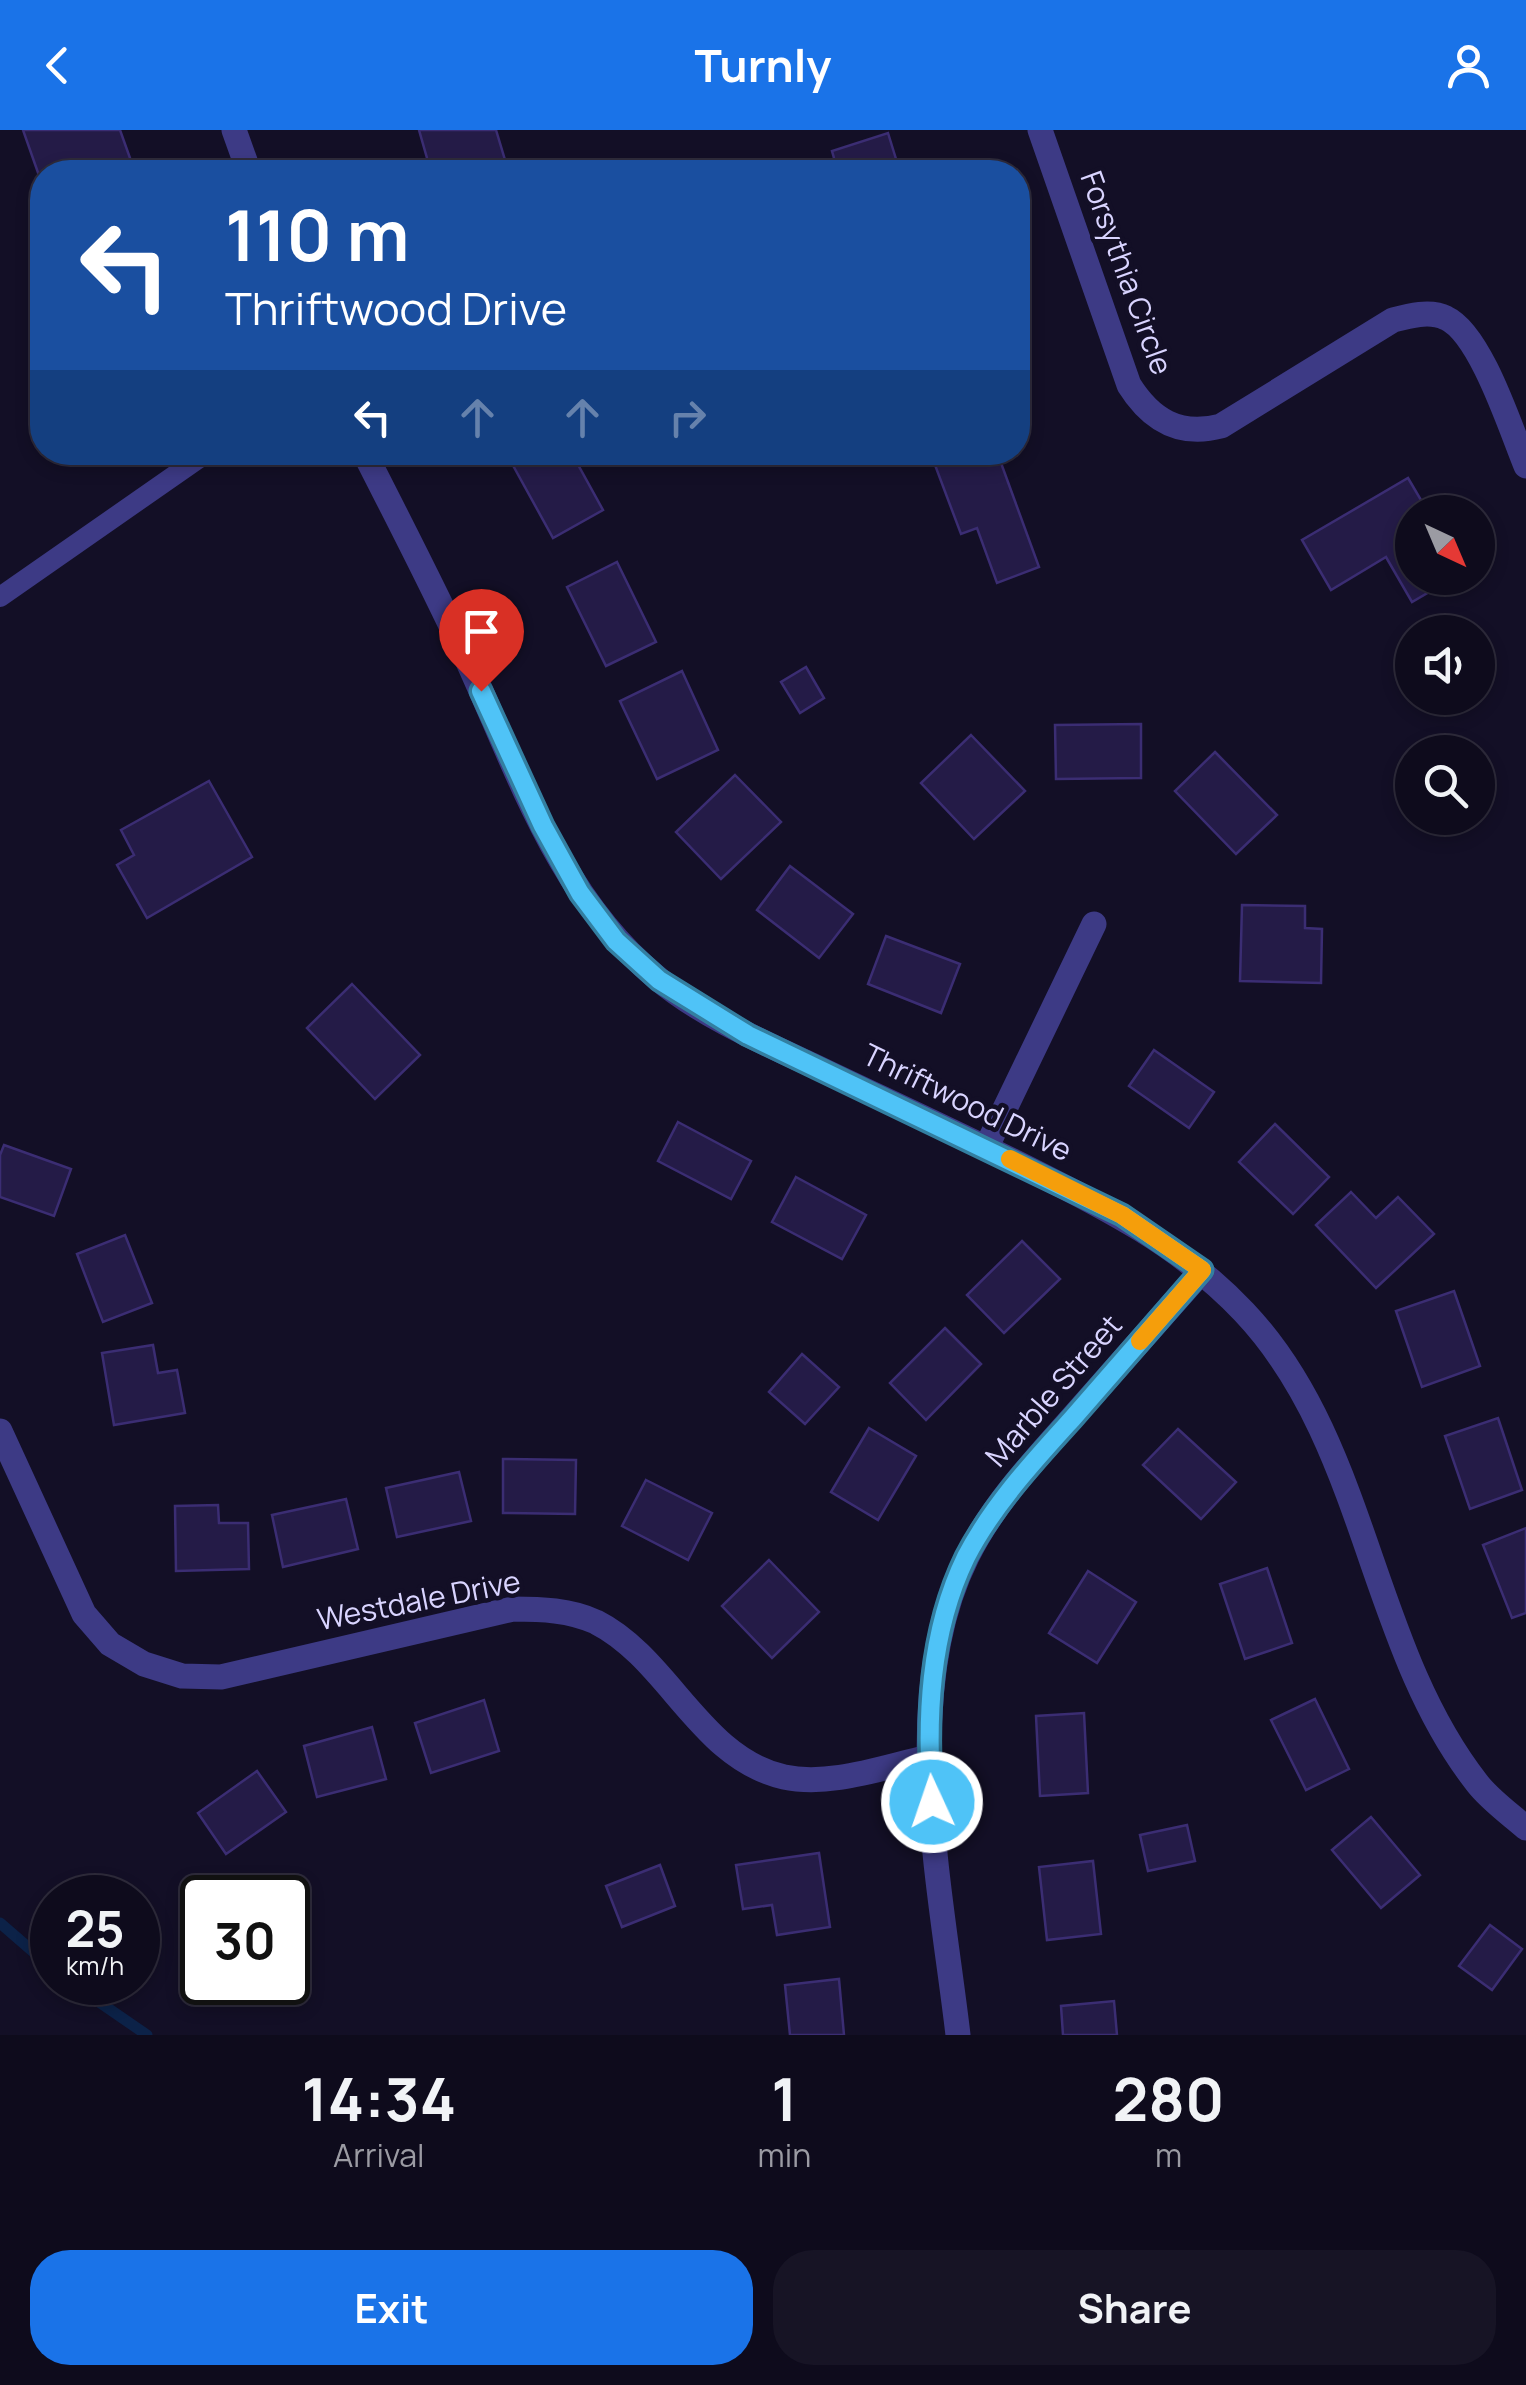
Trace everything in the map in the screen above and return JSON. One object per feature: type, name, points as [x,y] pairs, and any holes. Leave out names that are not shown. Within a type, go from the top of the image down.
[{"type":"street","points":[[234,130],[245,160]]},
{"type":"street","name":"Forsythia Circle","points":[[1040,130],[1129,385],[1142,406],[1167,426],[1204,430],[1220,426],[1392,320],[1417,314],[1446,318],[1469,339],[1490,376],[1526,466]]},
{"type":"street","name":"Thriftwood Drive","points":[[371,465],[435,590],[543,826],[580,893],[616,941],[659,980],[748,1035],[1122,1215],[1202,1270],[1246,1314],[1298,1386],[1327,1442],[1418,1684],[1442,1733],[1480,1788],[1526,1828]]},
{"type":"street","points":[[986,1148],[1094,924]]},
{"type":"street","name":"Marble Street","points":[[958,2035],[928,1758],[930,1691],[944,1618],[966,1558],[1018,1480],[1202,1270]]},
{"type":"street","name":"Westdale Drive","points":[[0,1431],[84,1614],[110,1644],[144,1664],[182,1676],[221,1677],[513,1609],[554,1610],[594,1621],[628,1642],[720,1741],[749,1764],[784,1777],[822,1780],[928,1758]]},
{"type":"lane","points":[[0,598],[189,465]]},
{"type":"building","points":[[23,130],[120,130],[131,160],[34,160]]},
{"type":"building","points":[[419,130],[496,130],[505,160],[428,160]]},
{"type":"building","points":[[888,133],[896,160],[835,160],[832,151]]},
{"type":"building","points":[[513,465],[578,465],[603,510],[553,538]]},
{"type":"building","points":[[935,465],[1002,465],[1039,567],[997,583],[977,528],[961,534]]},
{"type":"building","points":[[1408,478],[1418,495],[1395,495],[1395,573],[1386,557],[1331,590],[1302,540]]},
{"type":"building","points":[[617,562],[656,642],[606,666],[567,587]]},
{"type":"building","points":[[806,667],[824,698],[800,713],[781,682]]},
{"type":"building","points":[[682,671],[718,750],[657,779],[620,701]]},
{"type":"building","points":[[1141,724],[1141,778],[1056,779],[1055,725]]},
{"type":"building","points":[[971,735],[1025,791],[974,839],[921,783]]},
{"type":"building","points":[[1215,752],[1277,815],[1236,854],[1175,791]]},
{"type":"building","points":[[735,775],[781,822],[721,879],[676,832]]},
{"type":"building","points":[[209,781],[252,857],[147,918],[117,865],[134,855],[121,830]]},
{"type":"building","points":[[790,866],[853,914],[819,958],[757,910]]},
{"type":"building","points":[[1242,905],[1305,906],[1305,928],[1322,929],[1321,983],[1240,981]]},
{"type":"building","points":[[886,936],[960,964],[941,1013],[868,984]]},
{"type":"building","points":[[352,984],[420,1055],[375,1099],[307,1028]]},
{"type":"building","points":[[1154,1050],[1214,1092],[1189,1128],[1129,1086]]},
{"type":"building","points":[[678,1122],[751,1161],[731,1199],[658,1161]]},
{"type":"building","points":[[1275,1124],[1329,1177],[1293,1214],[1239,1162]]},
{"type":"building","points":[[4,1145],[71,1169],[54,1216],[0,1197],[0,1155]]},
{"type":"building","points":[[796,1177],[866,1215],[842,1259],[772,1222]]},
{"type":"building","points":[[1351,1192],[1376,1218],[1398,1197],[1434,1234],[1376,1288],[1316,1225]]},
{"type":"building","points":[[125,1235],[152,1303],[103,1322],[77,1254]]},
{"type":"building","points":[[1022,1241],[1060,1279],[1004,1333],[967,1295]]},
{"type":"building","points":[[1454,1291],[1480,1366],[1422,1387],[1396,1311]]},
{"type":"building","points":[[945,1328],[981,1364],[926,1420],[890,1383]]},
{"type":"building","points":[[153,1345],[158,1373],[177,1370],[185,1413],[114,1425],[102,1353]]},
{"type":"building","points":[[802,1354],[839,1387],[805,1424],[769,1392]]},
{"type":"building","points":[[1498,1418],[1522,1490],[1470,1509],[1445,1436]]},
{"type":"building","points":[[869,1428],[916,1456],[878,1520],[831,1492]]},
{"type":"building","points":[[1178,1429],[1236,1482],[1201,1519],[1143,1465]]},
{"type":"building","points":[[503,1459],[576,1460],[575,1514],[503,1513]]},
{"type":"building","points":[[459,1472],[471,1521],[397,1537],[386,1488]]},
{"type":"building","points":[[646,1480],[712,1513],[688,1560],[622,1526]]},
{"type":"building","points":[[346,1499],[358,1549],[283,1567],[272,1515]]},
{"type":"building","points":[[218,1505],[219,1523],[248,1523],[249,1569],[176,1571],[175,1506]]},
{"type":"building","points":[[1526,1528],[1526,1613],[1512,1618],[1483,1545]]},
{"type":"building","points":[[769,1560],[819,1612],[772,1658],[722,1606]]},
{"type":"building","points":[[1267,1568],[1292,1643],[1245,1659],[1220,1584]]},
{"type":"building","points":[[1088,1571],[1136,1602],[1097,1663],[1049,1633]]},
{"type":"building","points":[[1315,1699],[1349,1769],[1306,1790],[1271,1720]]},
{"type":"building","points":[[484,1700],[499,1751],[431,1773],[415,1723]]},
{"type":"building","points":[[1084,1713],[1088,1793],[1040,1796],[1036,1716]]},
{"type":"building","points":[[372,1727],[386,1779],[317,1797],[304,1746]]},
{"type":"building","points":[[257,1771],[286,1812],[226,1854],[198,1813]]},
{"type":"building","points":[[1371,1817],[1420,1875],[1381,1908],[1332,1850]]},
{"type":"building","points":[[1187,1825],[1195,1861],[1148,1871],[1140,1835]]},
{"type":"building","points":[[819,1853],[830,1927],[777,1935],[772,1905],[743,1909],[736,1865]]},
{"type":"building","points":[[1093,1861],[1101,1934],[1047,1940],[1039,1867]]},
{"type":"building","points":[[660,1865],[675,1906],[622,1927],[606,1886]]},
{"type":"building","points":[[1490,1925],[1522,1949],[1492,1990],[1459,1966]]},
{"type":"building","points":[[839,1979],[844,2035],[790,2035],[785,1985]]},
{"type":"building","points":[[1114,2001],[1117,2035],[1063,2035],[1061,2006]]},
{"type":"waterway","points":[[0,1923],[30,1949]]},
{"type":"waterway","points":[[103,2005],[147,2035]]},
{"type":"slow traffic","points":[[1010,1159],[1122,1215],[1202,1270],[1140,1341]]},
{"type":"route","points":[[481,691],[543,826],[580,893],[616,941],[659,980],[748,1035],[1122,1215],[1202,1270],[998,1504],[966,1558],[944,1618],[930,1691],[928,1758],[932,1802]]}]
